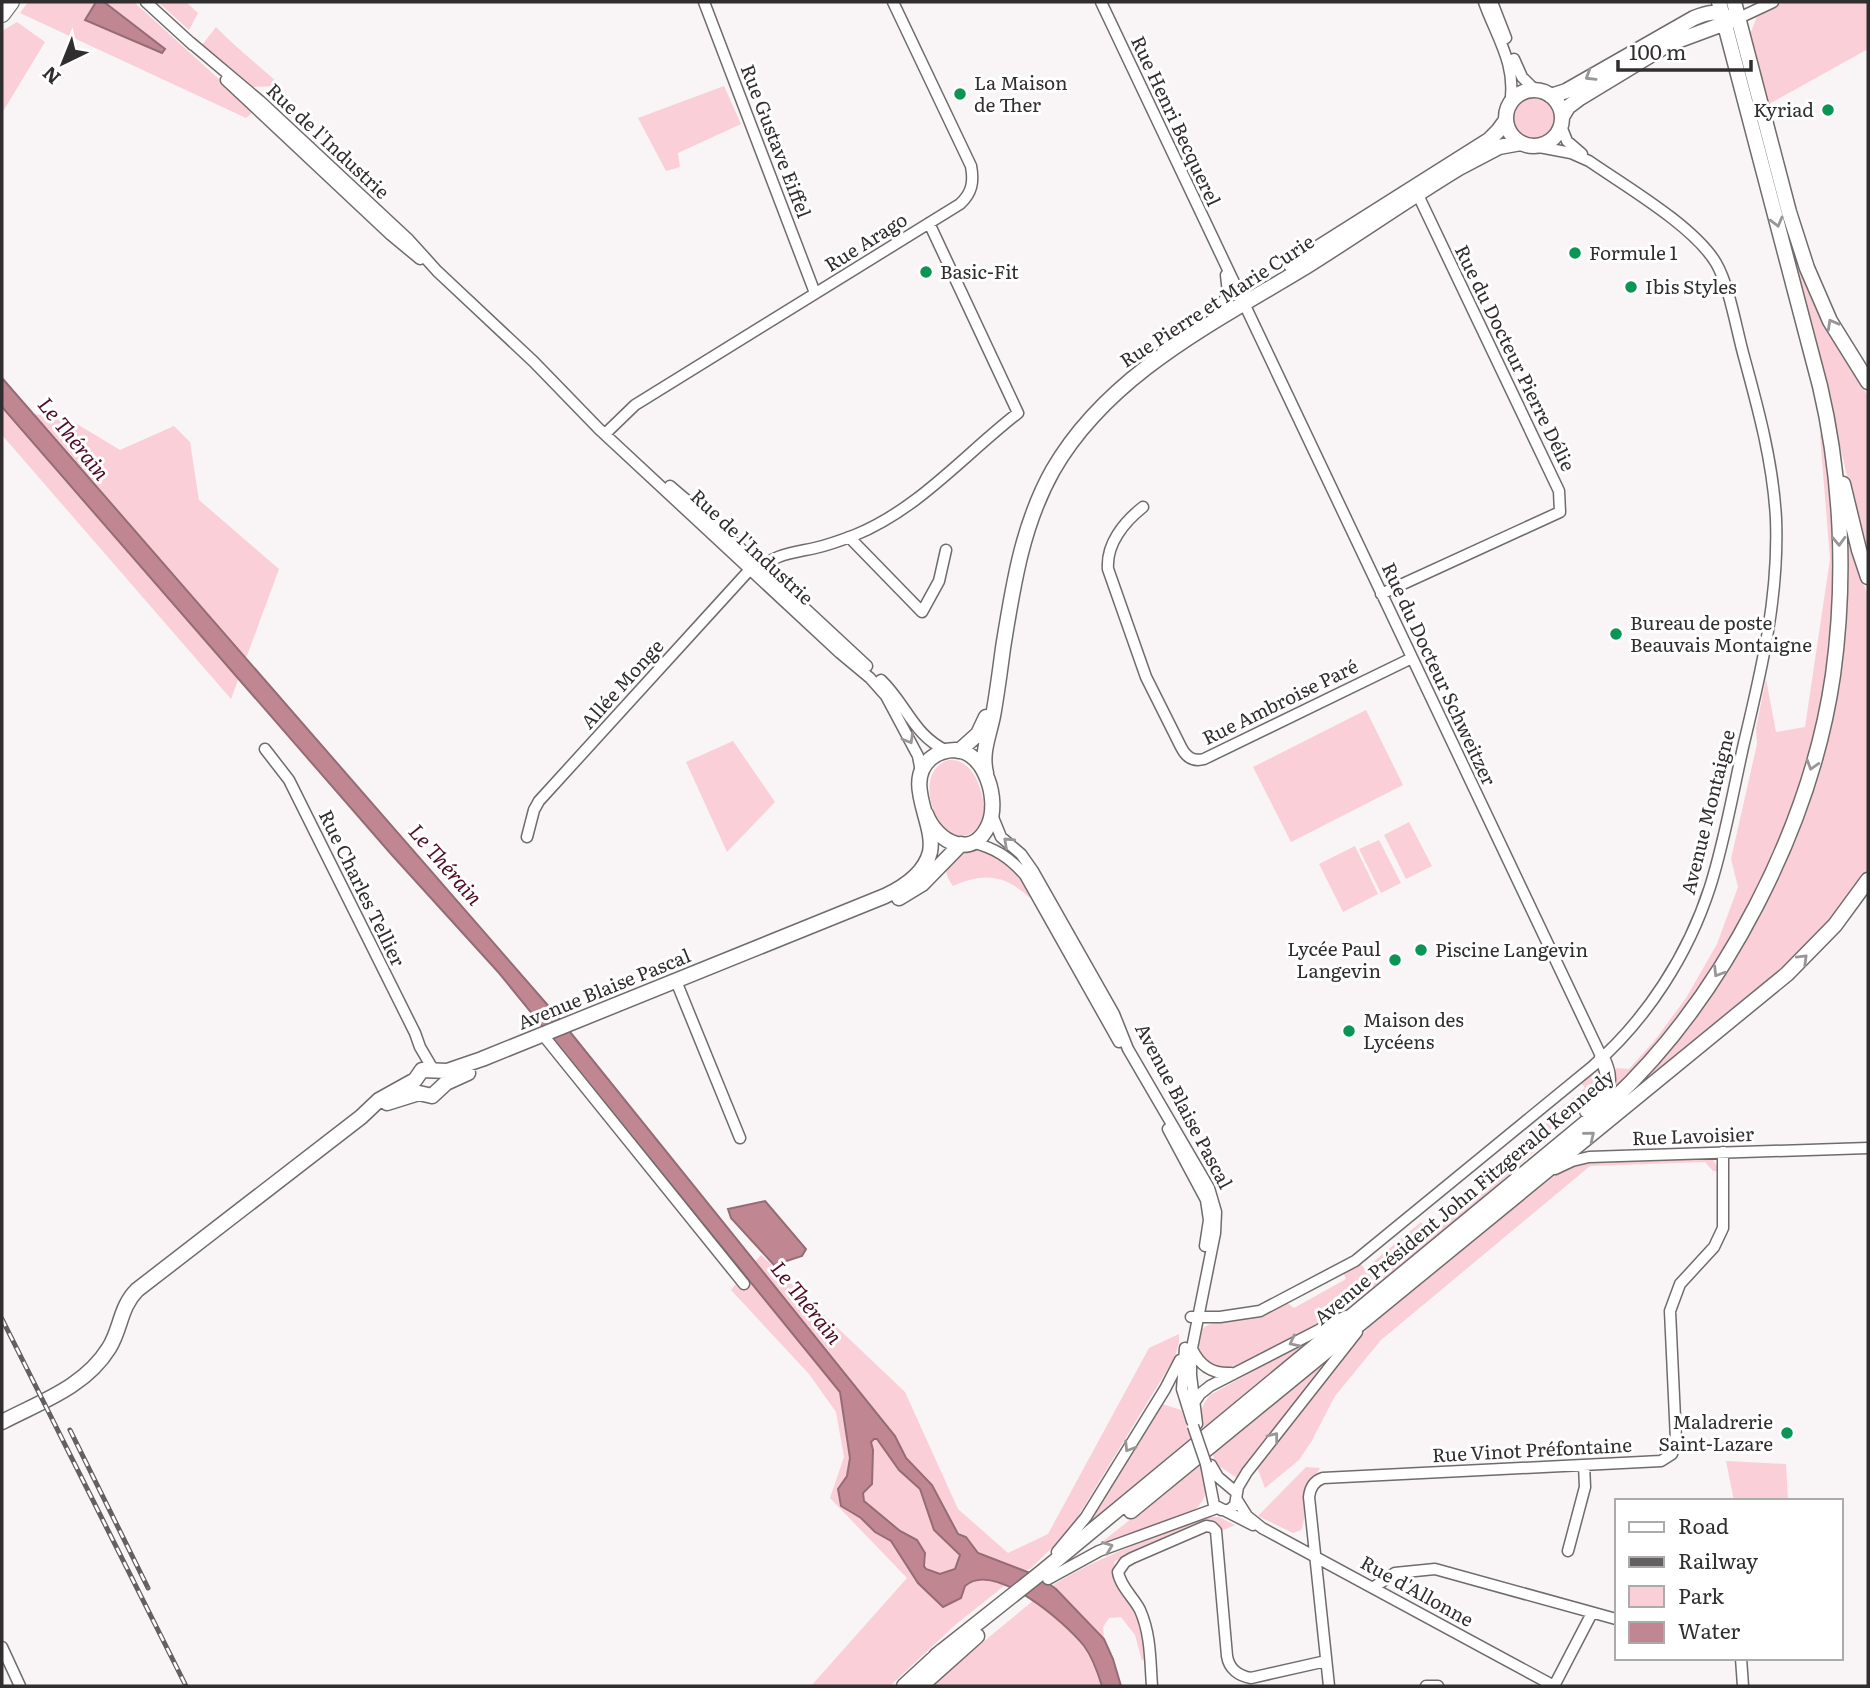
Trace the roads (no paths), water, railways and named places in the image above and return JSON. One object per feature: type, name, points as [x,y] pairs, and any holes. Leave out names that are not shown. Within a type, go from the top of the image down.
[{"type":"highway","points":[[2,14],[11,2]]},
{"type":"main road","points":[[1671,30],[1698,2]]},
{"type":"main road","points":[[1734,2],[1729,17],[1737,35],[1775,178],[1803,258],[1819,299],[1868,382]]},
{"type":"main road","points":[[1551,96],[1566,91],[1700,15],[1712,12],[1729,17]]},
{"type":"main road","points":[[1561,121],[1559,106],[1551,96],[1536,90],[1521,94],[1510,104],[1506,120],[1511,134],[1528,145],[1551,141],[1561,121],[1577,100],[1661,48],[1729,17]]},
{"type":"main road","name":"Avenue Président John Fitzgerald Kennedy","points":[[904,1686],[936,1656],[1018,1594],[1612,1101],[1666,1044],[1699,1000],[1754,910],[1780,853],[1814,758],[1833,676],[1839,550],[1836,478],[1830,428],[1735,62],[1729,17]]},
{"type":"main road","points":[[1661,48],[1710,36],[1724,45],[1735,62]]},
{"type":"main road","name":"Rue Pierre et Marie Curie","points":[[1413,192],[1447,164],[1489,140],[1506,120]]},
{"type":"main road","name":"Rue Pierre et Marie Curie","points":[[987,778],[984,754],[994,713],[1017,567],[1032,517],[1053,471],[1083,428],[1127,382],[1242,301],[1413,192],[1499,147],[1528,145]]},
{"type":"main road","name":"Rue Pierre et Marie Curie","points":[[953,751],[975,738],[985,720],[1010,555],[1028,503],[1045,471],[1069,434],[1103,394],[1158,349],[1219,310],[1242,301]]},
{"type":"main road","points":[[1830,428],[1856,539],[1868,577]]},
{"type":"main road","points":[[921,773],[931,758],[953,751],[969,754],[977,761],[987,778]]},
{"type":"main road","name":"Avenue Blaise Pascal","points":[[677,985],[897,890],[920,871],[928,857],[931,841],[921,796],[921,773]]},
{"type":"main road","name":"Avenue Blaise Pascal","points":[[417,1083],[431,1096],[455,1078],[574,1026],[857,917],[908,894],[966,843],[985,831],[992,815],[987,778]]},
{"type":"main road","name":"Avenue Blaise Pascal","points":[[926,814],[939,836],[950,843],[966,843]]},
{"type":"main road","name":"Avenue Président John Fitzgerald Kennedy","points":[[1042,1574],[1367,1319],[1787,974],[1835,925],[1868,880]]},
{"type":"main road","name":"Avenue Blaise Pascal","points":[[2,1422],[73,1385],[111,1345],[120,1316],[128,1300],[138,1290],[361,1117],[388,1093],[417,1083],[426,1069],[435,1071],[459,1068],[547,1038]]},
{"type":"main road","points":[[1501,1193],[1602,1096],[1609,1079],[1602,1058]]},
{"type":"main road","points":[[435,1071],[440,1077],[441,1086]]},
{"type":"main road","points":[[2,1413],[100,1359]]},
{"type":"main road","name":"Avenue Président John Fitzgerald Kennedy","points":[[921,1686],[1018,1594]]},
{"type":"street","name":"Rue de l'Industrie","points":[[146,2],[295,134],[607,432],[890,689],[924,737],[953,751]]},
{"type":"street","name":"Rue Gustave Eiffel","points":[[704,2],[815,293]]},
{"type":"street","name":"Rue Arago","points":[[607,432],[635,405],[967,197],[972,186],[972,173],[893,2]]},
{"type":"street","name":"Rue Henri Becquerel","points":[[1101,2],[1242,301]]},
{"type":"street","points":[[1483,2],[1511,68],[1510,104]]},
{"type":"street","points":[[1492,2],[1519,72],[1536,90]]},
{"type":"street","points":[[1729,17],[1773,2]]},
{"type":"street","name":"Avenue Montaigne","points":[[1195,1317],[1220,1317],[1264,1310],[1355,1261],[1602,1058],[1636,1022],[1663,985],[1689,939],[1709,889],[1768,639],[1774,598],[1776,542],[1773,489],[1765,438],[1719,269],[1708,251],[1691,234],[1589,161],[1567,141],[1561,121]]},
{"type":"street","name":"Avenue Montaigne","points":[[1528,145],[1572,153],[1589,161]]},
{"type":"street","name":"Rue du Docteur Pierre Délie","points":[[1381,594],[1560,512],[1561,504],[1559,491],[1413,192]]},
{"type":"street","points":[[755,568],[778,556],[816,548],[873,526],[922,495],[1018,413],[929,223]]},
{"type":"street","name":"Rue Henri Becquerel","points":[[1219,310],[1226,298],[1228,285],[1221,256]]},
{"type":"street","name":"Rue du Docteur Schweitzer","points":[[1242,301],[1602,1058]]},
{"type":"street","name":"Rue Ambroise Paré","points":[[1143,507],[1126,522],[1117,536],[1109,555],[1108,569],[1146,677],[1181,747],[1189,757],[1196,760],[1204,758],[1412,658]]},
{"type":"street","points":[[849,537],[922,612],[939,581],[946,550]]},
{"type":"street","name":"Rue de l'Industrie","points":[[755,568],[883,692],[918,756],[921,773]]},
{"type":"street","name":"Allée Monge","points":[[527,837],[539,801],[755,568]]},
{"type":"street","name":"Rue Charles Tellier","points":[[265,749],[289,780],[415,1033],[419,1047],[435,1071]]},
{"type":"street","name":"Avenue Blaise Pascal","points":[[992,815],[1001,837],[1021,854],[1033,870],[1114,1014],[1128,1049],[1212,1193],[1216,1226],[1182,1386]]},
{"type":"street","name":"Avenue Blaise Pascal","points":[[966,843],[986,846],[1003,854],[1029,881],[1204,1195],[1209,1220],[1195,1317]]},
{"type":"street","points":[[677,985],[740,1138]]},
{"type":"street","points":[[547,1038],[744,1284]]},
{"type":"street","name":"Rue Charles Tellier","points":[[417,1083],[419,1047]]},
{"type":"street","name":"Rue Lavoisier","points":[[1527,1187],[1564,1164],[1583,1157],[1868,1148]]},
{"type":"street","name":"Rue Vinot Préfontaine","points":[[1315,1555],[1309,1497],[1311,1488],[1319,1479],[1661,1461],[1668,1458],[1675,1449],[1670,1311],[1680,1284],[1710,1252],[1723,1228],[1723,1152]]},
{"type":"street","points":[[1192,1405],[1206,1389],[1347,1315],[1375,1297]]},
{"type":"street","points":[[1042,1574],[1219,1509],[1230,1509],[1247,1472],[1367,1319]]},
{"type":"street","points":[[1042,1574],[1080,1526],[1188,1348],[1201,1364],[1212,1371],[1237,1371]]},
{"type":"street","name":"Avenue Blaise Pascal","points":[[1188,1348],[1195,1425],[1208,1462],[1212,1495]]},
{"type":"street","points":[[1165,1389],[1173,1385],[1182,1386],[1188,1390],[1192,1405]]},
{"type":"street","name":"Avenue Blaise Pascal","points":[[1208,1462],[1226,1485]]},
{"type":"street","points":[[1568,1551],[1585,1487],[1584,1465]]},
{"type":"street","points":[[1219,1509],[1212,1502],[1212,1495],[1217,1487],[1226,1485],[1233,1488],[1237,1497]]},
{"type":"street","name":"Rue d'Allonne","points":[[1237,1497],[1247,1516],[1262,1528]]},
{"type":"street","name":"Rue d'Allonne","points":[[1219,1509],[1315,1555],[1554,1686]]},
{"type":"street","points":[[1152,1686],[1150,1646],[1145,1626],[1134,1600],[1119,1579],[1118,1572],[1129,1560],[1202,1527],[1209,1526],[1214,1529],[1227,1656],[1235,1671],[1251,1678],[1326,1661]]},
{"type":"street","points":[[1315,1555],[1329,1686]]},
{"type":"street","points":[[1374,1587],[1395,1573],[1434,1569],[1615,1619]]},
{"type":"street","points":[[1554,1686],[1592,1613]]},
{"type":"street","points":[[2,1647],[20,1686]]},
{"type":"street","points":[[1741,1660],[1742,1686]]},
{"type":"street","points":[[1426,1686],[1438,1686]]},
{"type":"water","points":[[96,2],[104,2],[165,49],[162,53],[85,20]]},
{"type":"water","points":[[2,378],[558,1017],[895,1436],[906,1458],[932,1485],[958,1534],[966,1537],[978,1553],[1038,1576],[1056,1589],[1104,1639],[1121,1686],[1102,1686],[1090,1655],[1075,1636],[1046,1610],[1011,1587],[993,1581],[978,1580],[965,1586],[961,1598],[943,1607],[918,1583],[891,1541],[841,1506],[838,1489],[847,1476],[850,1458],[840,1392],[499,973],[391,854],[2,407]],"holes":[[[877,1439],[899,1470],[920,1489],[934,1530],[960,1555],[955,1569],[940,1574],[926,1569],[925,1553],[917,1540],[900,1531],[864,1501],[863,1493],[872,1484],[871,1442]]]},
{"type":"water","points":[[765,1201],[806,1249],[802,1256],[774,1265],[731,1218],[728,1209]]},
{"type":"railway","points":[[2,1319],[186,1686]]},
{"type":"railway","points":[[70,1430],[148,1588]]},
{"type":"place","name":"La Maison de Ther","points":[[960,94]]},
{"type":"place","name":"Kyriad","points":[[1828,110]]},
{"type":"place","name":"Formule 1","points":[[1575,253]]},
{"type":"place","name":"Basic-Fit","points":[[926,272]]},
{"type":"place","name":"Ibis Styles","points":[[1631,287]]},
{"type":"place","name":"Bureau de poste Beauvais Montaigne","points":[[1616,634]]},
{"type":"place","name":"Piscine Langevin","points":[[1421,950]]},
{"type":"place","name":"Lycée Paul Langevin","points":[[1395,960]]},
{"type":"place","name":"Maison des Lycéens","points":[[1349,1031]]},
{"type":"place","name":"Maladrerie Saint-Lazare","points":[[1787,1433]]},
{"type":"water label","name":"Le Thérain","points":[[73,439]]},
{"type":"water label","name":"Le Thérain","points":[[445,865]]},
{"type":"water label","name":"Le Thérain","points":[[806,1303]]}]
